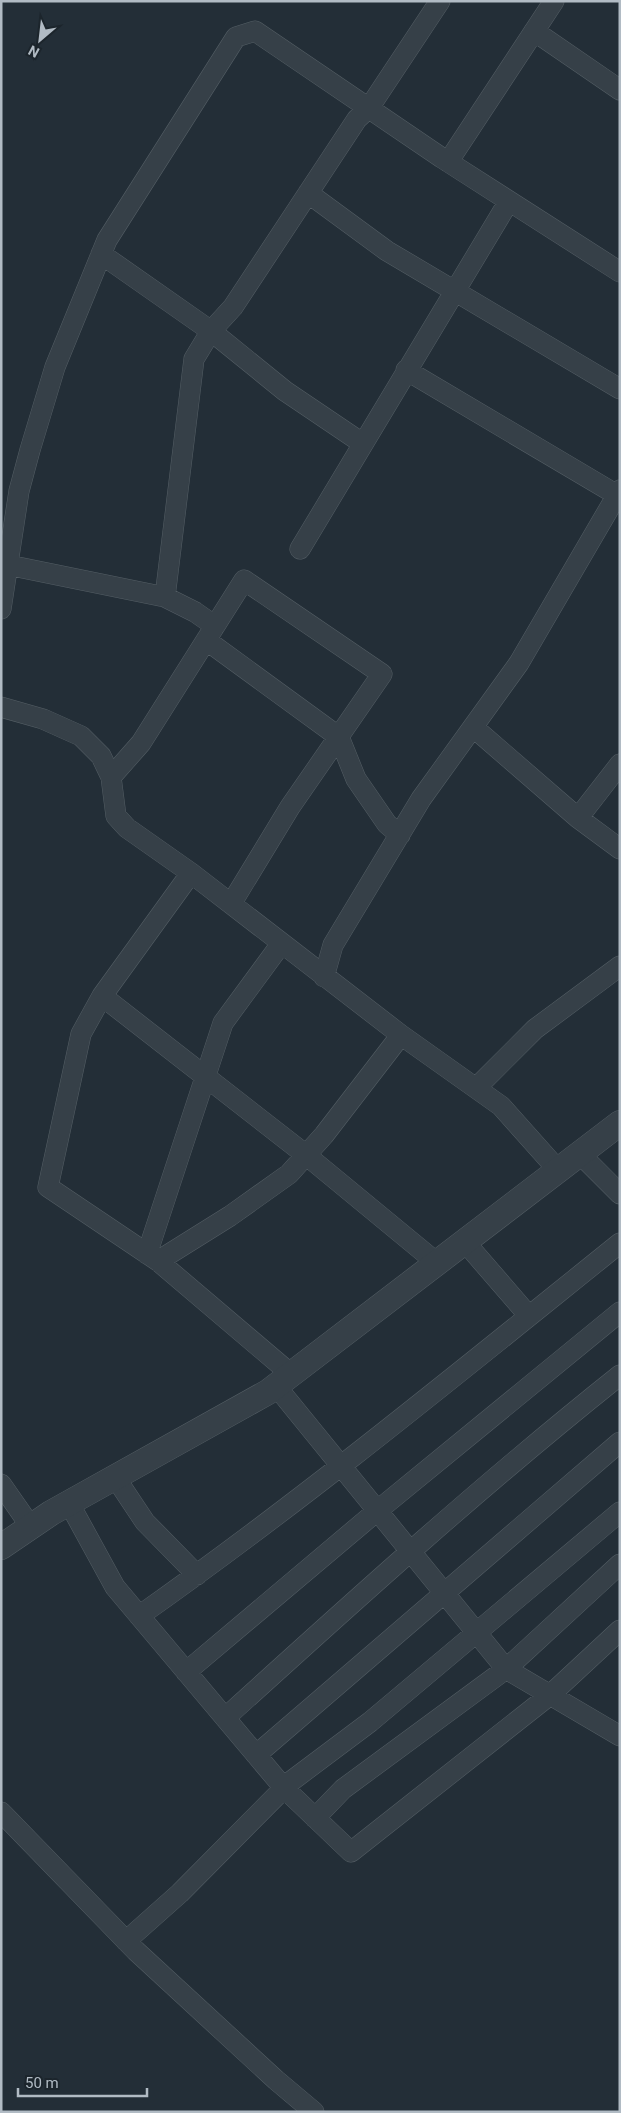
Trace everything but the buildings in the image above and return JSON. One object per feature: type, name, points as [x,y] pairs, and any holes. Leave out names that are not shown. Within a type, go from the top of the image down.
[{"type":"street","points":[[165,597],[194,359],[211,331],[233,307],[357,119],[369,108],[440,1]]},
{"type":"street","points":[[448,162],[554,1]]},
{"type":"street","points":[[1,609],[19,491],[30,450],[55,367],[101,254],[107,240],[236,37],[255,31],[448,162],[620,272]]},
{"type":"street","points":[[534,31],[620,90]]},
{"type":"street","points":[[308,193],[387,252],[455,290],[620,389]]},
{"type":"street","points":[[300,548],[509,201]]},
{"type":"street","points":[[101,254],[211,331],[285,391],[362,443]]},
{"type":"street","points":[[324,977],[333,945],[422,799],[519,663],[618,492],[406,370]]},
{"type":"street","points":[[8,565],[165,597],[195,612],[210,633],[339,737],[356,779],[388,824],[400,835]]},
{"type":"street","points":[[111,777],[141,742],[244,580],[382,674],[290,807],[231,904]]},
{"type":"street","points":[[1,706],[43,720],[81,736],[101,756],[111,777],[116,816],[127,828],[191,873],[401,1036],[502,1106],[558,1170]]},
{"type":"street","points":[[473,727],[578,818],[620,849]]},
{"type":"street","points":[[578,818],[620,764]]},
{"type":"street","points":[[191,873],[102,996],[81,1034],[48,1187],[153,1258],[283,1380],[342,1467],[506,1669],[620,1736]]},
{"type":"street","points":[[153,1258],[223,1024],[281,944]]},
{"type":"street","points":[[476,1088],[535,1029],[620,966]]},
{"type":"street","points":[[102,996],[306,1155],[437,1263]]},
{"type":"street","points":[[153,1258],[230,1216],[289,1174],[401,1036]]},
{"type":"street","points":[[1,1547],[69,1503],[283,1380],[620,1123]]},
{"type":"street","points":[[580,1154],[620,1194]]},
{"type":"street","points":[[464,1242],[529,1316]]},
{"type":"street","points":[[139,1616],[342,1467],[620,1243]]},
{"type":"street","points":[[186,1672],[377,1511],[620,1312]]},
{"type":"street","points":[[225,1718],[410,1551],[548,1432],[620,1375]]},
{"type":"street","points":[[256,1755],[443,1592],[620,1442]]},
{"type":"street","points":[[116,1477],[145,1522],[197,1575]]},
{"type":"street","points":[[1,1484],[31,1527]]},
{"type":"street","points":[[69,1503],[115,1587],[284,1788],[351,1852],[550,1695],[620,1630]]},
{"type":"street","points":[[126,1941],[180,1893],[284,1788],[370,1722],[620,1512]]},
{"type":"street","points":[[315,1818],[343,1789],[506,1669],[620,1564]]},
{"type":"street","points":[[1,1812],[126,1941],[276,2080],[314,2112]]}]
